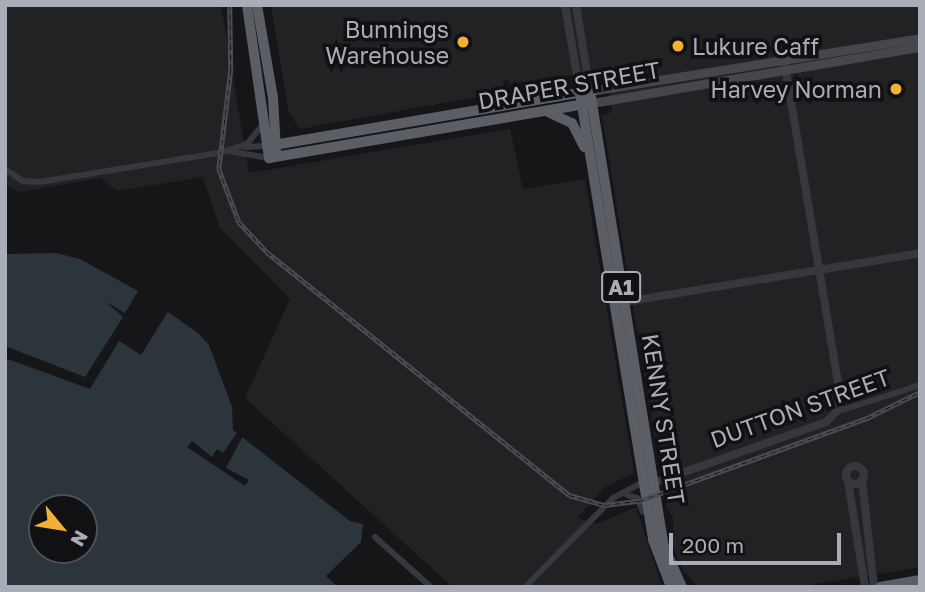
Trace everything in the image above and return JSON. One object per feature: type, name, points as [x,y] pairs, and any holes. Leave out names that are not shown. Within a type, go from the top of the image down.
[{"type":"highway","points":[[247,5],[272,151]]},
{"type":"highway","points":[[257,5],[278,126],[300,141]]},
{"type":"highway","points":[[272,151],[273,98]]},
{"type":"highway","name":"DRAPER STREET","points":[[272,151],[545,112],[586,98]]},
{"type":"highway","name":"DRAPER STREET","points":[[272,151],[300,141],[586,98]]},
{"type":"highway","name":"KENNY STREET","points":[[586,98],[599,200],[619,303]]},
{"type":"highway","name":"KENNY STREET","points":[[586,98],[647,484],[653,540],[660,567],[671,587]]},
{"type":"highway","points":[[545,112],[567,119],[577,129],[599,200]]},
{"type":"highway","name":"KENNY STREET","points":[[647,484],[666,557],[682,587]]},
{"type":"highway","points":[[880,587],[920,580]]},
{"type":"main road","name":"DRAPER STREET","points":[[785,65],[920,38]]},
{"type":"main road","name":"DRAPER STREET","points":[[586,98],[785,65],[920,47]]},
{"type":"street","name":"KENNY STREET","points":[[565,5],[586,98]]},
{"type":"street","name":"KENNY STREET","points":[[576,5],[586,98]]},
{"type":"street","points":[[785,65],[841,400],[836,412]]},
{"type":"street","name":"DRAPER STREET","points":[[8,172],[39,182],[228,151],[252,141],[266,119]]},
{"type":"street","name":"DRAPER STREET","points":[[237,148],[272,151]]},
{"type":"street","name":"DRAPER STREET","points":[[228,151],[272,151]]},
{"type":"street","points":[[619,303],[920,253]]},
{"type":"street","name":"DUTTON STREET","points":[[525,587],[608,503],[647,484],[826,422],[836,412],[920,385]]},
{"type":"street","points":[[865,587],[846,472],[852,466],[863,471],[861,498],[874,587]]},
{"type":"street","points":[[848,481],[855,484],[862,480]]},
{"type":"street","name":"DUTTON STREET","points":[[608,503],[647,484]]},
{"type":"street","points":[[626,495],[640,502],[653,540]]},
{"type":"street","points":[[853,509],[861,498]]},
{"type":"street","points":[[375,537],[431,587]]},
{"type":"shaded area","points":[[5,5],[221,5],[249,173],[510,129],[523,189],[585,179],[634,473],[605,487],[577,518],[596,524],[636,507],[662,587],[455,587],[447,582],[245,398],[290,299],[220,228],[203,177],[118,191],[100,178],[21,192],[5,186]]},
{"type":"shaded area","points":[[271,5],[920,5],[920,567],[798,587],[698,587],[684,572],[673,547],[673,516],[666,507],[602,116],[612,112],[607,79],[597,71],[510,84],[508,79],[503,80],[504,92],[300,129],[289,113]]},
{"type":"shaded area","points":[[56,253],[80,259],[138,291],[198,333],[209,345],[232,407],[233,430],[350,521],[363,524],[361,542],[326,576],[338,587],[5,587],[5,254]]},
{"type":"pier","points":[[138,291],[169,310],[141,355],[119,341],[90,389],[5,358],[5,346],[85,377],[123,317],[106,302],[125,313]]},
{"type":"pier","points":[[239,430],[244,434],[226,468],[249,480],[245,486],[187,447],[192,441],[212,457],[217,449],[223,453]]},
{"type":"railway","points":[[230,5],[231,70],[219,169],[239,222],[267,252],[569,495],[605,505],[639,501],[867,418],[920,392]]},
{"type":"place","name":"Bunnings Warehouse","points":[[463,42]]},
{"type":"place","name":"Lukure Caff","points":[[678,46]]},
{"type":"place","name":"Harvey Norman","points":[[896,89]]}]
